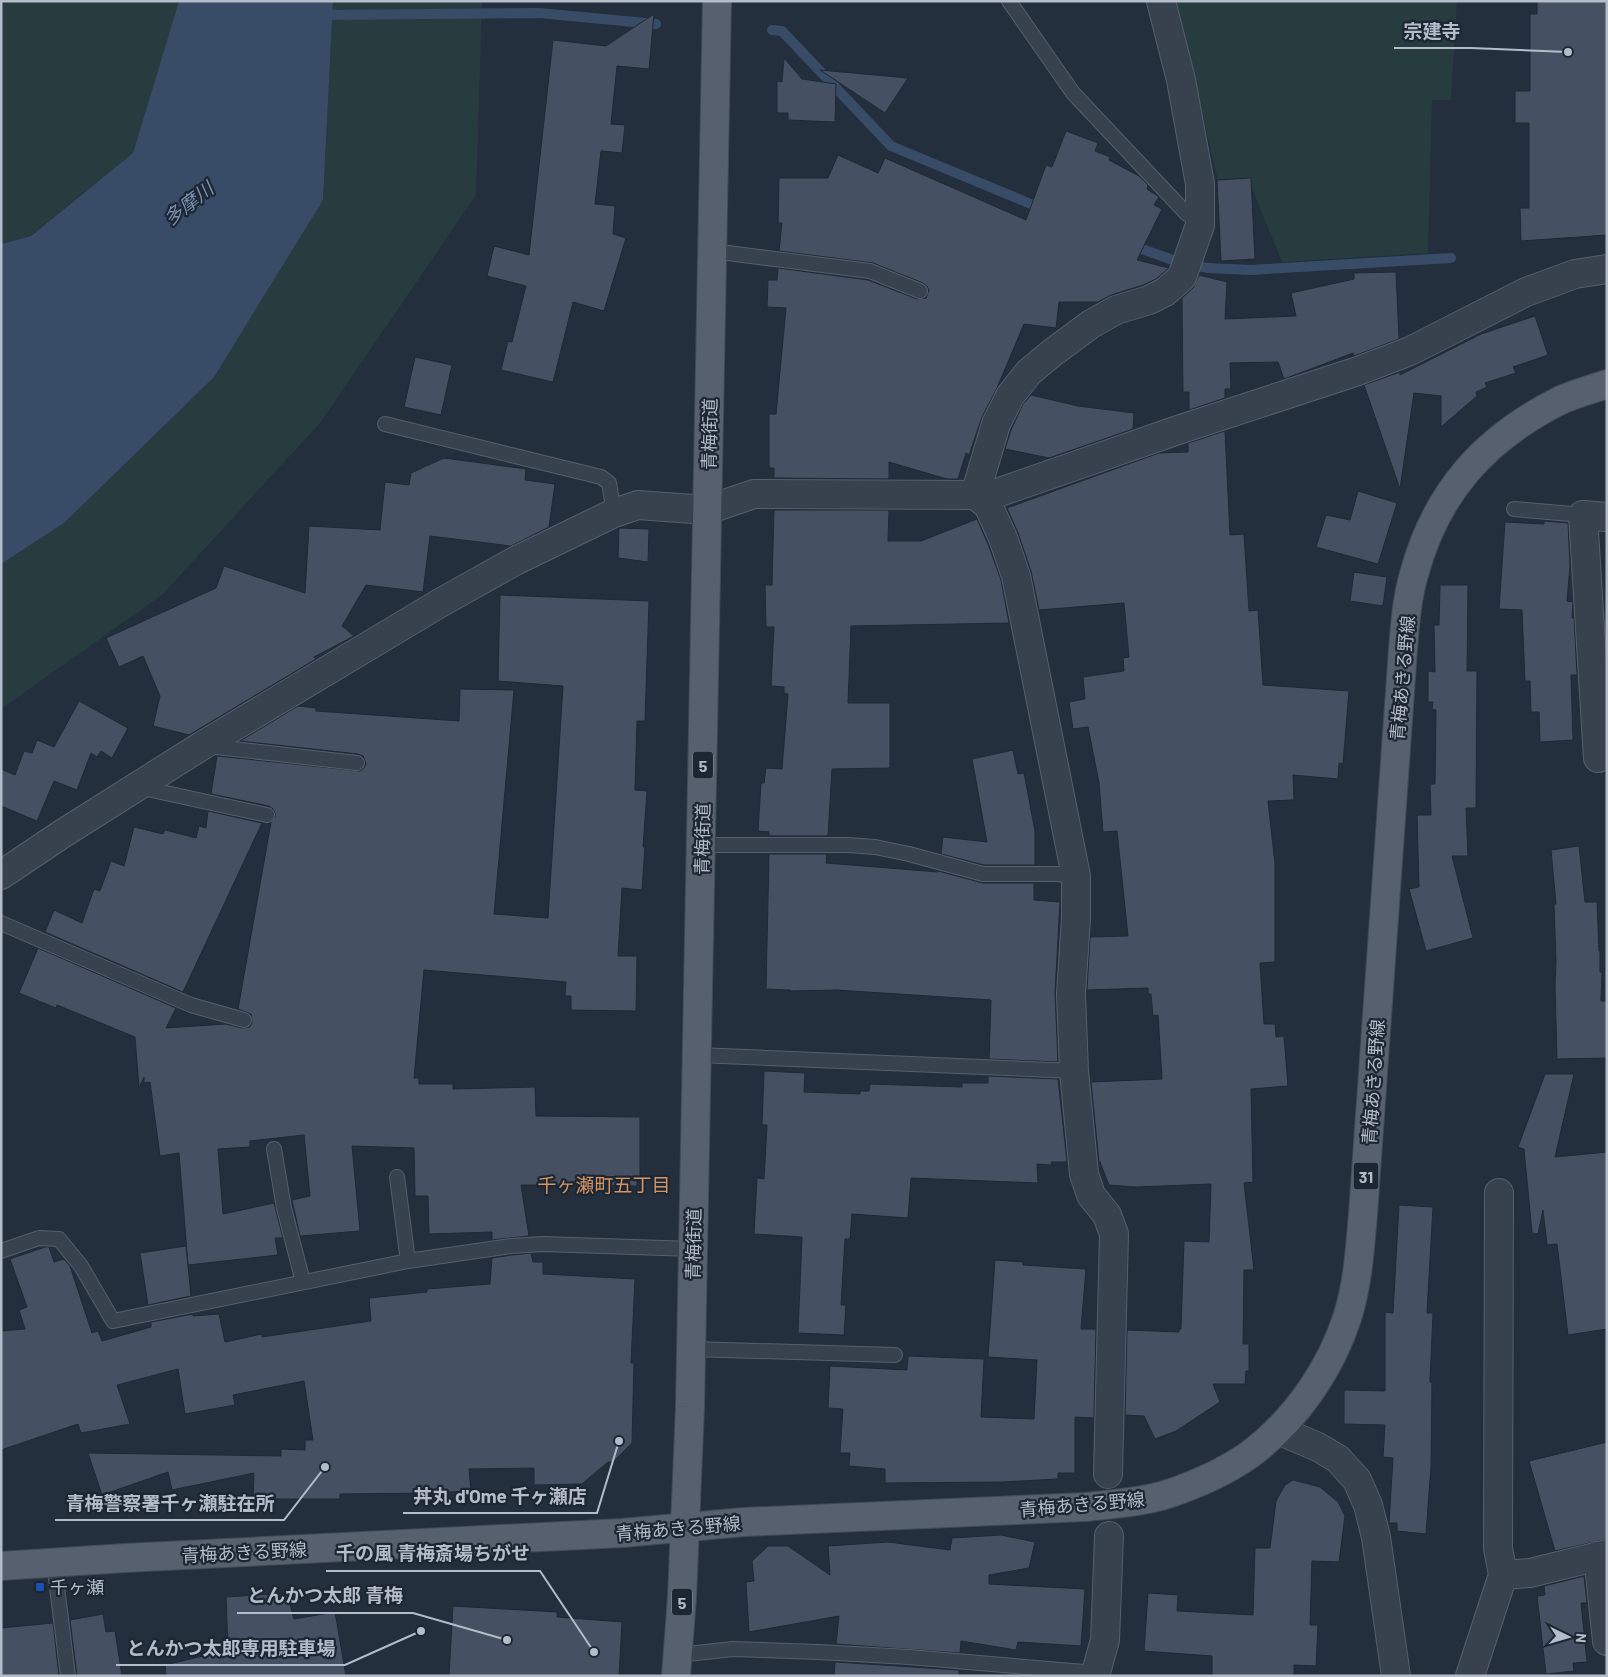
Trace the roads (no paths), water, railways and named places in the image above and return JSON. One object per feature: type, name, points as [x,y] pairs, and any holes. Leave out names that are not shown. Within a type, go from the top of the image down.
[{"type":"main road","name":"青梅街道","points":[[677,1665],[686,1528],[692,1349],[692,1249],[698,1055],[716,1]]},
{"type":"main road","name":"青梅あきる野線","points":[[46,1564],[124,1558],[622,1533],[744,1522],[1085,1506],[1132,1502],[1170,1493],[1211,1476],[1248,1455],[1278,1430],[1300,1404],[1320,1375],[1337,1346],[1348,1314],[1357,1278],[1364,1204],[1403,649],[1407,608],[1413,575],[1422,547],[1435,517],[1469,468],[1491,445],[1516,426],[1558,401],[1607,384]]},
{"type":"main road","name":"31","points":[[1,1566],[46,1564]]},
{"type":"street","points":[[975,495],[996,424],[1010,396],[1029,372],[1091,324],[1116,310],[1148,300],[1165,292],[1182,277],[1200,225],[1198,174],[1181,80],[1161,1]]},
{"type":"street","points":[[1,875],[62,834],[203,746],[440,603],[515,561],[614,513],[638,505],[707,510],[754,494],[975,495],[996,493],[1178,430],[1358,371],[1410,351],[1526,292],[1575,274],[1607,269]]},
{"type":"street","points":[[975,495],[988,506],[1016,576],[1076,876],[1076,918],[1071,994],[1074,1072],[1084,1174],[1091,1196],[1107,1215],[1114,1234],[1108,1474]]},
{"type":"street","points":[[1595,516],[1598,758]]},
{"type":"street","points":[[1470,1676],[1503,1575],[1498,1548],[1499,1193]]},
{"type":"street","points":[[1278,1430],[1318,1446],[1338,1459],[1357,1480],[1368,1505],[1376,1537],[1396,1676]]},
{"type":"street","points":[[1095,1674],[1105,1640],[1109,1536]]},
{"type":"street","points":[[1503,1575],[1530,1573],[1602,1555],[1607,1641]]},
{"type":"lane","points":[[1009,1],[1073,93],[1186,213],[1200,225]]},
{"type":"lane","points":[[712,251],[870,271],[920,291]]},
{"type":"lane","points":[[385,424],[601,477],[609,483],[614,513]]},
{"type":"lane","points":[[1514,509],[1595,516]]},
{"type":"lane","points":[[203,746],[357,763]]},
{"type":"lane","points":[[138,787],[267,815]]},
{"type":"lane","points":[[702,845],[848,844],[909,854],[983,874],[1056,874],[1076,876]]},
{"type":"lane","points":[[1,923],[191,1005],[244,1020]]},
{"type":"lane","points":[[698,1055],[1074,1072]]},
{"type":"lane","points":[[274,1149],[284,1208],[303,1282]]},
{"type":"lane","points":[[398,1177],[408,1261]]},
{"type":"lane","points":[[1,1251],[39,1238],[59,1239],[81,1266],[113,1322],[408,1261],[511,1246],[543,1244],[692,1249]]},
{"type":"lane","points":[[692,1349],[895,1355]]},
{"type":"lane","points":[[46,1564],[68,1676]]},
{"type":"lane","points":[[677,1665],[733,1649],[909,1657],[1095,1674]]},
{"type":"water","name":"多摩川","points":[[179,1],[333,1],[323,200],[214,377],[64,523],[1,564],[1,244],[31,236],[133,153]]},
{"type":"waterway","points":[[320,15],[539,13],[656,24]]},
{"type":"waterway","points":[[772,30],[782,31],[891,146],[1043,209]]},
{"type":"waterway","points":[[1130,245],[1173,260],[1207,268],[1251,270],[1451,258]]},
{"type":"place","name":"宗建寺","points":[[1568,52]]},
{"type":"place","name":"丼丸 d'Ome 千ヶ瀬店","points":[[619,1441]]},
{"type":"place","name":"青梅警察署千ヶ瀬駐在所","points":[[325,1467]]},
{"type":"place","name":"千ヶ瀬","points":[[40,1587]]},
{"type":"place","name":"とんかつ太郎専用駐車場","points":[[421,1631]]},
{"type":"place","name":"とんかつ太郎 青梅","points":[[507,1640]]},
{"type":"place","name":"千の風 青梅斎場ちがせ","points":[[594,1652]]},
{"type":"district","name":"千ヶ瀬町五丁目","points":[[604,1184]]}]
